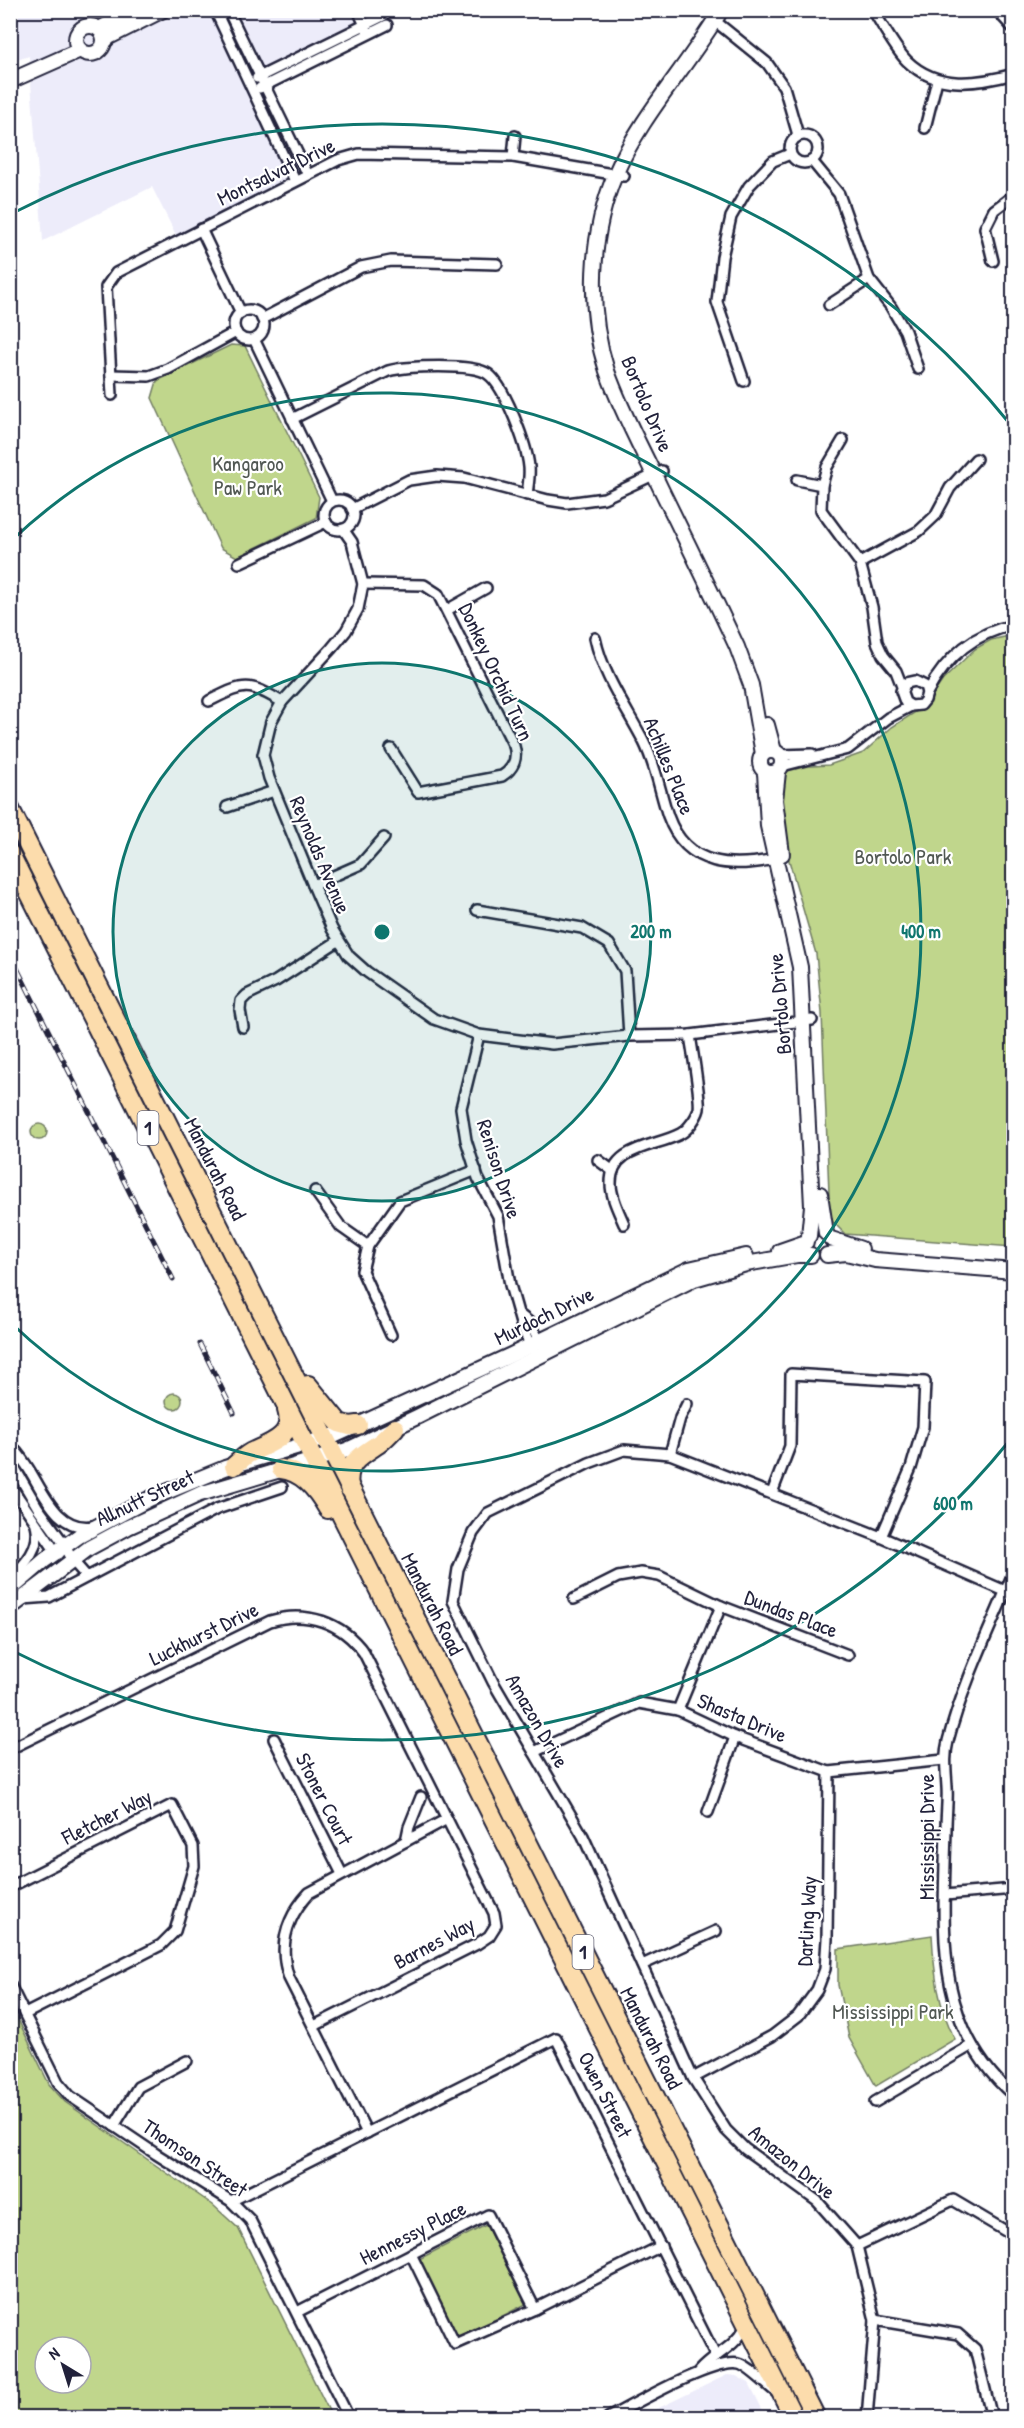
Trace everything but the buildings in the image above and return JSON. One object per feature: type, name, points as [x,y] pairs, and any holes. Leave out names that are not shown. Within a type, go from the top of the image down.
[{"type":"highway","name":"Mandurah Road","points":[[10,809],[816,2418]]},
{"type":"highway","name":"Mandurah Road","points":[[10,854],[794,2418]]},
{"type":"highway","points":[[274,1337],[299,1368],[317,1399],[335,1419],[344,1425],[358,1425]]},
{"type":"highway","points":[[234,1466],[249,1454],[284,1434],[289,1419],[285,1403]]},
{"type":"highway","points":[[349,1488],[348,1475],[352,1463],[395,1428]]},
{"type":"highway","points":[[280,1469],[298,1474],[316,1491],[340,1532],[369,1570]]},
{"type":"main road","points":[[78,45],[79,31],[86,26],[99,28],[136,10]]},
{"type":"main road","points":[[78,45],[88,54],[97,52],[109,37],[163,10]]},
{"type":"main road","name":"Bortolo Drive","points":[[730,10],[719,19],[620,175],[608,233],[603,279],[604,312],[611,353],[622,388],[658,473],[752,660],[760,685],[774,762],[779,858],[805,945],[812,1206],[809,1244]]},
{"type":"main road","points":[[99,28],[104,34],[105,42]]},
{"type":"main road","points":[[10,72],[62,49],[78,45]]},
{"type":"main road","points":[[10,81],[78,45]]},
{"type":"main road","name":"Bortolo Drive","points":[[808,1020],[820,1203],[828,1236]]},
{"type":"main road","name":"Murdoch Drive","points":[[329,1447],[358,1425],[538,1350],[701,1277],[746,1264],[797,1255],[809,1244],[817,1232],[876,1251],[1014,1261]]},
{"type":"main road","points":[[827,1255],[832,1248],[828,1236]]},
{"type":"main road","name":"Murdoch Drive","points":[[809,1244],[819,1258],[846,1253],[875,1260],[1014,1271]]},
{"type":"main road","name":"Murdoch Drive","points":[[310,1453],[395,1428],[538,1350]]},
{"type":"main road","name":"Allnutt Street","points":[[14,1599],[60,1549],[100,1524],[149,1499],[234,1466],[310,1453]]},
{"type":"main road","name":"Allnutt Street","points":[[14,1599],[104,1540],[200,1494],[280,1469],[310,1453]]},
{"type":"street","points":[[215,10],[295,181]]},
{"type":"street","points":[[228,10],[308,175]]},
{"type":"street","points":[[358,10],[367,30]]},
{"type":"street","points":[[873,10],[907,61],[937,80],[980,83],[1014,75]]},
{"type":"street","points":[[1001,15],[1014,30]]},
{"type":"street","points":[[719,19],[767,63],[784,87],[798,135]]},
{"type":"street","points":[[253,92],[385,21]]},
{"type":"street","points":[[249,82],[367,30]]},
{"type":"street","points":[[925,128],[937,80]]},
{"type":"street","points":[[809,134],[816,139],[819,146],[818,153],[812,161],[797,162],[790,154],[792,140],[798,135],[809,134]]},
{"type":"street","points":[[513,157],[514,136]]},
{"type":"street","name":"Montsalvat Drive","points":[[112,395],[106,287],[116,273],[338,160],[359,154],[513,157],[620,175]]},
{"type":"street","points":[[744,381],[717,302],[722,256],[731,217],[749,186],[773,161],[790,154]]},
{"type":"street","points":[[812,161],[839,194],[869,279],[891,307],[905,331],[918,369]]},
{"type":"street","points":[[993,261],[985,228],[994,210],[1014,195]]},
{"type":"street","points":[[201,229],[242,313]]},
{"type":"street","points":[[262,319],[374,263],[391,261],[497,264]]},
{"type":"street","points":[[829,305],[869,279]]},
{"type":"street","points":[[255,312],[262,319],[261,333],[254,339],[244,339],[236,332],[236,319],[242,313],[255,312]]},
{"type":"street","points":[[111,375],[149,376],[168,369],[236,332]]},
{"type":"street","points":[[254,339],[332,501]]},
{"type":"street","points":[[291,419],[378,375],[403,367],[476,369],[493,379],[515,423],[529,465],[527,495]]},
{"type":"street","points":[[843,440],[827,467],[822,485],[821,510],[860,563],[872,607],[877,642],[883,655],[896,671],[905,702],[911,706]]},
{"type":"street","points":[[860,563],[919,531],[935,516],[950,488],[976,459]]},
{"type":"street","points":[[352,509],[409,480],[437,476],[464,478],[567,503],[593,500],[618,492],[658,473]]},
{"type":"street","points":[[797,480],[822,485]]},
{"type":"street","points":[[343,500],[352,509],[353,519],[343,529],[331,528],[326,522],[324,515],[326,507],[332,501],[343,500]]},
{"type":"street","points":[[238,563],[326,522]]},
{"type":"street","name":"Reynolds Avenue","points":[[343,529],[352,542],[363,584],[358,609],[346,631],[282,702],[271,722],[263,755],[274,791],[338,941],[357,964],[434,1018],[479,1035],[552,1044],[629,1036],[690,1035],[808,1020]]},
{"type":"street","name":"Donkey Orchid Turn","points":[[363,584],[424,585],[438,594],[514,746],[516,759],[508,772],[488,780],[418,792],[391,749]]},
{"type":"street","points":[[447,610],[486,588]]},
{"type":"street","points":[[774,762],[827,755],[848,749],[888,718],[911,706],[921,705],[940,671],[975,638],[986,632],[1014,625]]},
{"type":"street","name":"Achilles Place","points":[[595,638],[601,660],[650,756],[669,817],[681,839],[697,854],[721,863],[746,864],[779,858]]},
{"type":"street","points":[[896,671],[925,686],[927,693]]},
{"type":"street","points":[[888,718],[906,683],[940,671]]},
{"type":"street","points":[[209,701],[237,687],[256,687],[282,702]]},
{"type":"street","points":[[227,807],[274,791]]},
{"type":"street","points":[[313,885],[361,864],[384,838]]},
{"type":"street","points":[[477,910],[582,928],[609,944],[625,971],[629,1036]]},
{"type":"street","points":[[243,1027],[241,1001],[247,995],[276,981],[338,941]]},
{"type":"street","name":"Renison Drive","points":[[479,1035],[461,1108],[466,1140],[476,1170],[498,1216],[510,1286],[522,1328],[538,1350]]},
{"type":"street","points":[[624,1224],[610,1184],[613,1171],[621,1160],[636,1148],[681,1134],[690,1125],[699,1108],[690,1035]]},
{"type":"street","points":[[598,1160],[613,1171]]},
{"type":"street","points":[[391,1335],[362,1271],[368,1246],[400,1201],[476,1170]]},
{"type":"street","points":[[315,1191],[341,1227],[368,1246]]},
{"type":"street","points":[[772,1493],[790,1446],[791,1374],[925,1382],[923,1427],[914,1458],[881,1538]]},
{"type":"street","points":[[670,1454],[680,1418],[687,1404]]},
{"type":"street","points":[[10,1444],[30,1470],[45,1498],[61,1516],[78,1526],[100,1524]]},
{"type":"street","name":"Amazon Drive","points":[[867,2418],[875,2320],[856,2246],[817,2201],[738,2142],[726,2130],[693,2078],[583,1836],[493,1682],[453,1601],[458,1569],[473,1533],[488,1513],[589,1463],[624,1450],[670,1454],[772,1493],[1005,1592]]},
{"type":"street","points":[[10,1460],[60,1549]]},
{"type":"street","points":[[10,1485],[34,1519],[87,1577]]},
{"type":"street","points":[[14,1599],[29,1597],[45,1599],[217,1509],[282,1487]]},
{"type":"street","points":[[10,1579],[21,1568],[35,1547],[38,1534],[34,1519]]},
{"type":"street","name":"Mississippi Drive","points":[[1014,1571],[958,1706],[944,1760],[947,1788],[945,1894],[948,1975],[954,2006],[972,2045],[988,2068],[1014,2096]]},
{"type":"street","name":"Dundas Place","points":[[574,1599],[618,1577],[641,1573],[659,1576],[721,1606],[848,1655]]},
{"type":"street","name":"Dundas Place","points":[[678,1710],[721,1606]]},
{"type":"street","name":"Luckhurst Drive","points":[[10,1749],[270,1621],[281,1617],[305,1617],[336,1626],[358,1644],[447,1820]]},
{"type":"street","name":"Shasta Drive","points":[[534,1752],[639,1703],[678,1710],[735,1737],[829,1772],[944,1760]]},
{"type":"street","points":[[708,1812],[735,1737]]},
{"type":"street","name":"Stoner Court","points":[[274,1739],[342,1874]]},
{"type":"street","name":"Darling Way","points":[[693,2078],[772,2036],[798,2016],[817,1990],[825,1969],[827,1939],[829,1772]]},
{"type":"street","points":[[406,1841],[421,1797]]},
{"type":"street","name":"Fletcher Way","points":[[10,1887],[172,1805],[193,1846],[194,1866],[175,1931],[161,1945],[25,2014]]},
{"type":"street","points":[[231,2201],[367,2133],[285,1964],[283,1951],[285,1933],[295,1912],[309,1893],[447,1820]]},
{"type":"street","name":"Barnes Way","points":[[314,2026],[477,1944],[489,1936],[493,1930],[496,1925],[494,1913],[447,1820]]},
{"type":"street","points":[[945,1894],[1014,1889]]},
{"type":"street","points":[[642,1965],[716,1931]]},
{"type":"street","name":"Thomson Street","points":[[10,1985],[58,2082],[78,2102],[231,2201],[250,2220],[349,2418]]},
{"type":"street","name":"Owen Street","points":[[367,2133],[556,2038],[716,2357]]},
{"type":"street","points":[[875,2102],[972,2045]]},
{"type":"street","points":[[114,2126],[138,2087],[188,2061]]},
{"type":"street","points":[[856,2246],[953,2200],[1014,2236]]},
{"type":"street","name":"Hennessy Place","points":[[297,2312],[488,2215],[535,2309]]},
{"type":"street","points":[[411,2254],[454,2344],[535,2309],[661,2246]]},
{"type":"street","points":[[875,2320],[958,2334],[975,2349],[992,2418]]},
{"type":"street","points":[[699,2372],[707,2362],[739,2339],[747,2325]]},
{"type":"street","points":[[608,2418],[699,2372],[739,2364],[784,2399]]},
{"type":"shaded area","points":[[365,10],[376,25],[267,77],[314,176],[180,243],[152,187],[43,241],[29,56],[11,62],[10,11]]},
{"type":"shaded area","points":[[727,2375],[736,2376],[749,2383],[766,2417],[640,2417]]},
{"type":"green space","name":"Kangaroo Paw Park","points":[[231,345],[245,346],[319,497],[316,518],[237,557],[221,548],[152,398],[157,381]]},
{"type":"green space","name":"Bortolo Park","points":[[1013,635],[1013,1247],[845,1234],[830,1219],[822,1013],[816,954],[786,850],[779,768],[829,765],[863,753],[892,727],[925,706],[943,680],[975,649],[991,640]]},
{"type":"green space","points":[[36,1124],[42,1124],[47,1132],[45,1138],[36,1140],[31,1135],[31,1129]]},
{"type":"green space","points":[[171,1393],[177,1393],[182,1401],[180,1407],[171,1409],[166,1404],[166,1398]]},
{"type":"green space","name":"Mississippi Park","points":[[932,1935],[938,1989],[949,2027],[955,2039],[876,2086],[849,2038],[838,1985],[838,1949]]},
{"type":"green space","points":[[11,2005],[49,2084],[65,2102],[213,2205],[238,2228],[332,2417],[11,2417]]},
{"type":"green space","points":[[486,2225],[526,2304],[457,2339],[417,2260]]},
{"type":"railway","points":[[10,954],[173,1279]]},
{"type":"railway","points":[[200,1344],[234,1413]]}]
